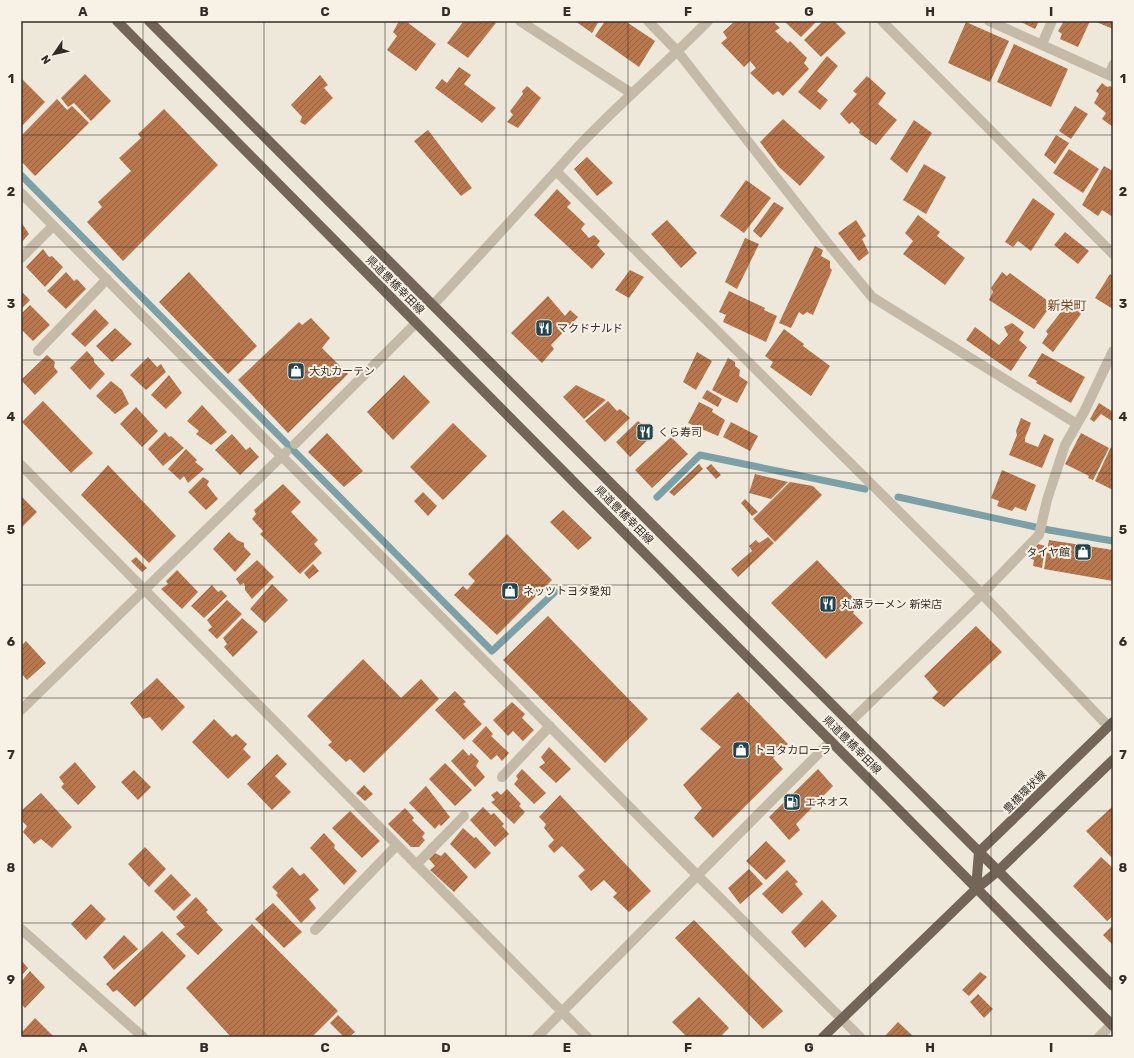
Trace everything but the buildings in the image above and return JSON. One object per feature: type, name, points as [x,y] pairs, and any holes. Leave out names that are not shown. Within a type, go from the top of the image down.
[{"type":"main road","name":"県道豊橋幸田線","points":[[117,21],[1112,1025]]},
{"type":"main road","name":"県道豊橋幸田線","points":[[149,21],[1113,986]]},
{"type":"main road","name":"豊橋環状線","points":[[979,852],[1111,724]]},
{"type":"main road","points":[[823,1037],[976,889],[998,871],[1113,760]]},
{"type":"main road","points":[[976,889],[979,852]]},
{"type":"street","points":[[520,21],[631,94]]},
{"type":"street","points":[[648,21],[678,52],[830,246],[872,297],[1077,424]]},
{"type":"street","points":[[433,305],[631,94],[678,52],[708,21]]},
{"type":"street","points":[[882,21],[1113,254]]},
{"type":"street","points":[[989,21],[1112,72]]},
{"type":"street","points":[[1042,44],[1052,21]]},
{"type":"street","points":[[557,172],[1111,724]]},
{"type":"street","points":[[21,193],[107,279],[288,450],[550,726],[860,1037]]},
{"type":"street","points":[[21,258],[53,226]]},
{"type":"street","points":[[38,351],[107,279]]},
{"type":"street","points":[[21,710],[416,323]]},
{"type":"street","points":[[850,722],[982,594],[1039,535],[1041,523],[1065,445],[1113,351]]},
{"type":"street","points":[[21,465],[587,1037]]},
{"type":"street","points":[[502,777],[550,726]]},
{"type":"street","points":[[537,1037],[831,741]]},
{"type":"street","points":[[416,865],[464,816]]},
{"type":"street","points":[[315,930],[397,845]]},
{"type":"street","points":[[21,928],[143,1037]]},
{"type":"street","points":[[1099,1037],[1112,1025]]},
{"type":"waterway","points":[[21,175],[492,651],[555,592]]},
{"type":"waterway","points":[[657,497],[700,455],[865,489]]},
{"type":"waterway","points":[[898,497],[1049,530],[1113,541]]},
{"type":"place","name":"マクドナルド","points":[[544,328]]},
{"type":"place","name":"大丸カーテン","points":[[296,371]]},
{"type":"place","name":"くら寿司","points":[[645,432]]},
{"type":"place","name":"タイヤ館","points":[[1083,552]]},
{"type":"place","name":"ネッツトヨタ愛知","points":[[510,591]]},
{"type":"place","name":"丸源ラーメン 新栄店","points":[[828,604]]},
{"type":"place","name":"トヨタカローラ","points":[[741,750]]},
{"type":"place","name":"エネオス","points":[[792,802]]},
{"type":"district","name":"新栄町","points":[[1067,305]]}]
